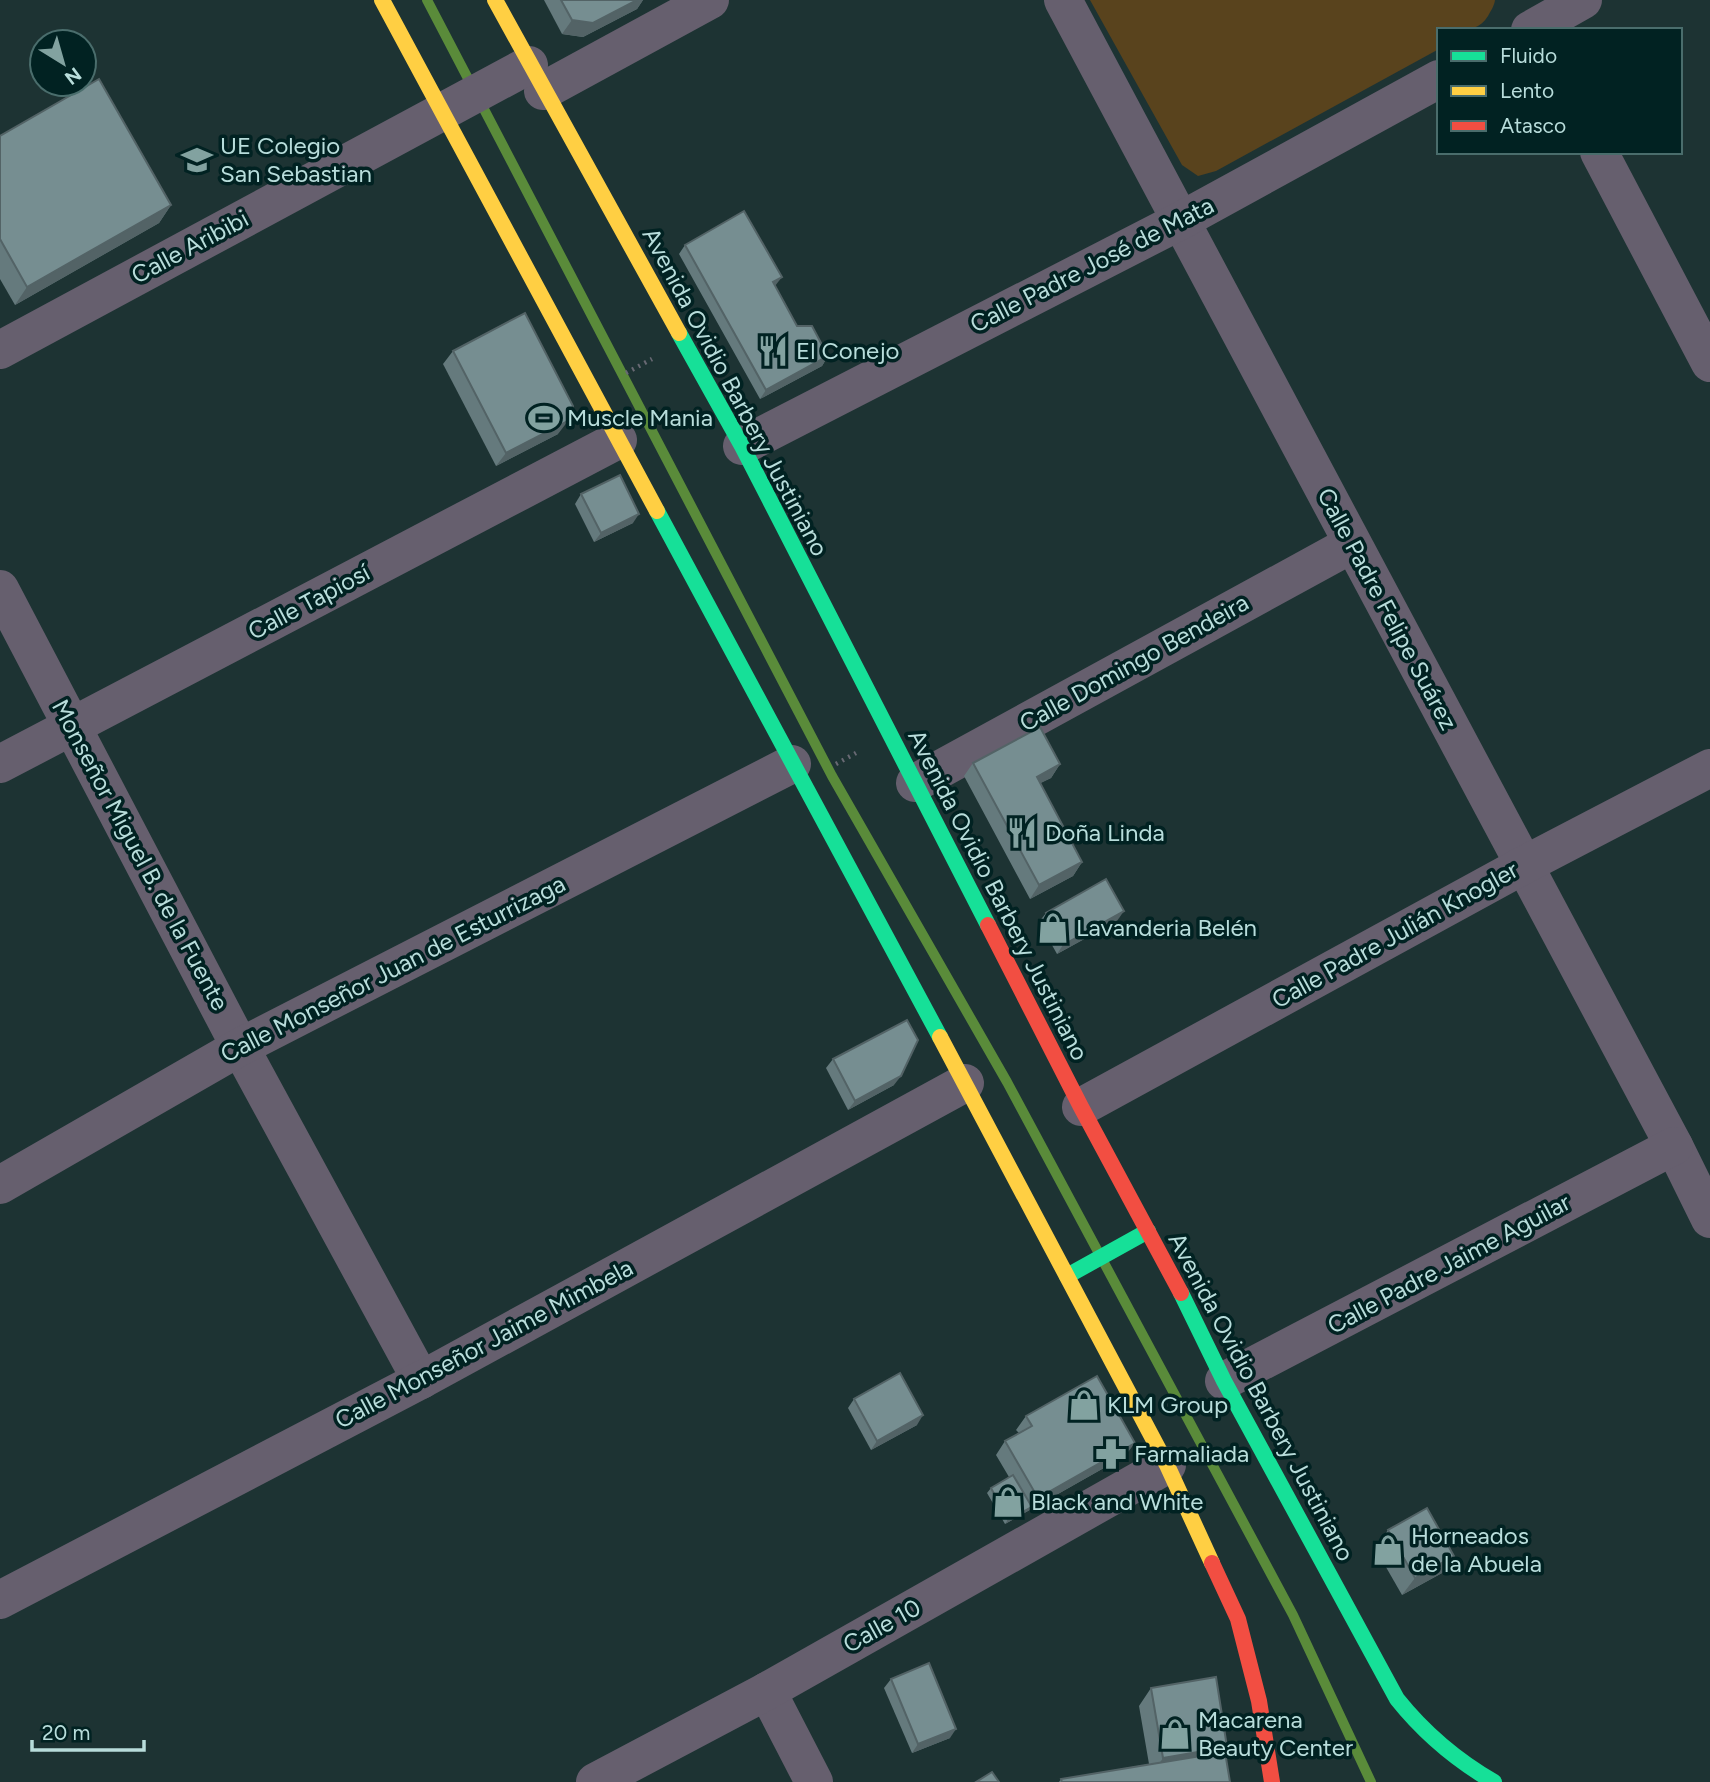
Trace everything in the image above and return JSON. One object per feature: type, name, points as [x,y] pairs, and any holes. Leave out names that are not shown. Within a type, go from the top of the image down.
[{"type":"street","points":[[382,0],[451,106],[618,440],[965,1083],[1072,1272],[1167,1465],[1238,1619],[1259,1701],[1272,1782]]},
{"type":"street","name":"Avenida Ovidio Barbery Justiniano","points":[[495,0],[528,76],[742,446],[1081,1107],[1142,1234],[1397,1699],[1430,1739],[1465,1766],[1494,1782]]},
{"type":"street","name":"Calle Aribibi","points":[[0,350],[451,106],[710,0]]},
{"type":"street","name":"Calle Padre Felipe Suárez","points":[[1063,0],[1674,1146],[1710,1219]]},
{"type":"street","points":[[1529,22],[1583,0]]},
{"type":"street","name":"Calle Padre José de Mata","points":[[742,446],[1181,220],[1437,80]]},
{"type":"street","points":[[1600,154],[1710,363]]},
{"type":"street","name":"Calle Tapiosí","points":[[0,764],[618,440]]},
{"type":"street","name":"Calle Domingo Bendeira","points":[[915,783],[1352,544]]},
{"type":"street","name":"Monseñor Miguel B. de la Fuente","points":[[0,589],[240,1047],[421,1380]]},
{"type":"street","name":"Calle Monseñor Juan de Esturrizaga","points":[[0,1185],[240,1047],[792,764]]},
{"type":"street","name":"Calle Padre Julián Knogler","points":[[1081,1107],[1524,865],[1710,768]]},
{"type":"street","name":"Calle Monseñor Jaime Mimbela","points":[[0,1600],[421,1380],[965,1083]]},
{"type":"street","name":"Calle Padre Jaime Aguilar","points":[[1224,1381],[1674,1146]]},
{"type":"street","points":[[1072,1272],[1142,1234]]},
{"type":"street","name":"Calle 10","points":[[595,1782],[767,1691],[1167,1465]]},
{"type":"street","points":[[767,1691],[814,1782]]},
{"type":"shaded area","points":[[1090,0],[1495,0],[1488,16],[1478,26],[1437,28],[1437,50],[1216,171],[1198,176],[1182,165]]},
{"type":"building","points":[[561,0],[637,0],[593,23],[572,20]]},
{"type":"building","points":[[98,80],[171,205],[27,287],[0,239],[0,136],[66,98],[98,98]]},
{"type":"building","points":[[744,211],[782,277],[773,282],[797,326],[812,326],[828,356],[766,390],[685,245]]},
{"type":"building","points":[[525,313],[573,406],[568,421],[506,453],[453,351]]},
{"type":"building","points":[[620,475],[639,514],[601,533],[581,494]]},
{"type":"building","name":"Doña Linda","points":[[1040,727],[1060,764],[1037,777],[1082,862],[1039,885],[973,763]]},
{"type":"building","points":[[1106,879],[1124,911],[1063,945],[1046,913]]},
{"type":"building","points":[[907,1020],[918,1040],[901,1076],[855,1101],[833,1059]]},
{"type":"building","points":[[900,1373],[923,1415],[877,1441],[854,1399]]},
{"type":"building","points":[[1097,1376],[1135,1443],[1038,1498],[1005,1441],[1032,1426],[1026,1416]]},
{"type":"building","name":"Black and White","points":[[1013,1475],[1032,1507],[1008,1520],[991,1488]]},
{"type":"building","points":[[1427,1508],[1454,1556],[1415,1578],[1388,1530]]},
{"type":"building","points":[[929,1663],[956,1729],[918,1744],[891,1679]]},
{"type":"building","points":[[1216,1677],[1227,1747],[1163,1758],[1151,1688]]},
{"type":"building","points":[[1225,1752],[1230,1782],[1062,1782],[1061,1779]]},
{"type":"building","points":[[992,1772],[999,1782],[976,1782]]},
{"type":"waterway","points":[[427,0],[832,776],[1007,1082],[1293,1615],[1371,1782]]},
{"type":"traffic: fast","points":[[679,333],[742,446],[988,925]]},
{"type":"traffic: fast","points":[[657,511],[940,1037]]},
{"type":"traffic: fast","points":[[1067,1276],[1148,1231]]},
{"type":"traffic: fast","points":[[1181,1293],[1224,1381],[1397,1699],[1442,1745],[1494,1782]]},
{"type":"traffic: slow","points":[[382,0],[657,511]]},
{"type":"traffic: slow","points":[[495,0],[679,333]]},
{"type":"traffic: slow","points":[[940,1037],[1167,1465],[1212,1563]]},
{"type":"traffic: jam","points":[[988,925],[1081,1107],[1181,1293]]},
{"type":"traffic: jam","points":[[1212,1563],[1238,1619],[1259,1701],[1272,1782]]},
{"type":"place","name":"UE Colegio San Sebastian","points":[[197,160]]},
{"type":"place","name":"El Conejo","points":[[773,351]]},
{"type":"place","name":"Muscle Mania","points":[[544,418]]},
{"type":"place","name":"Doña Linda","points":[[1022,833]]},
{"type":"place","name":"Lavanderia Belén","points":[[1053,928]]},
{"type":"place","name":"KLM Group","points":[[1084,1405]]},
{"type":"place","name":"Farmaliada","points":[[1111,1454]]},
{"type":"place","name":"Black and White","points":[[1008,1502]]},
{"type":"place","name":"Horneados de la Abuela","points":[[1388,1550]]},
{"type":"place","name":"Macarena Beauty Center","points":[[1175,1734]]}]
